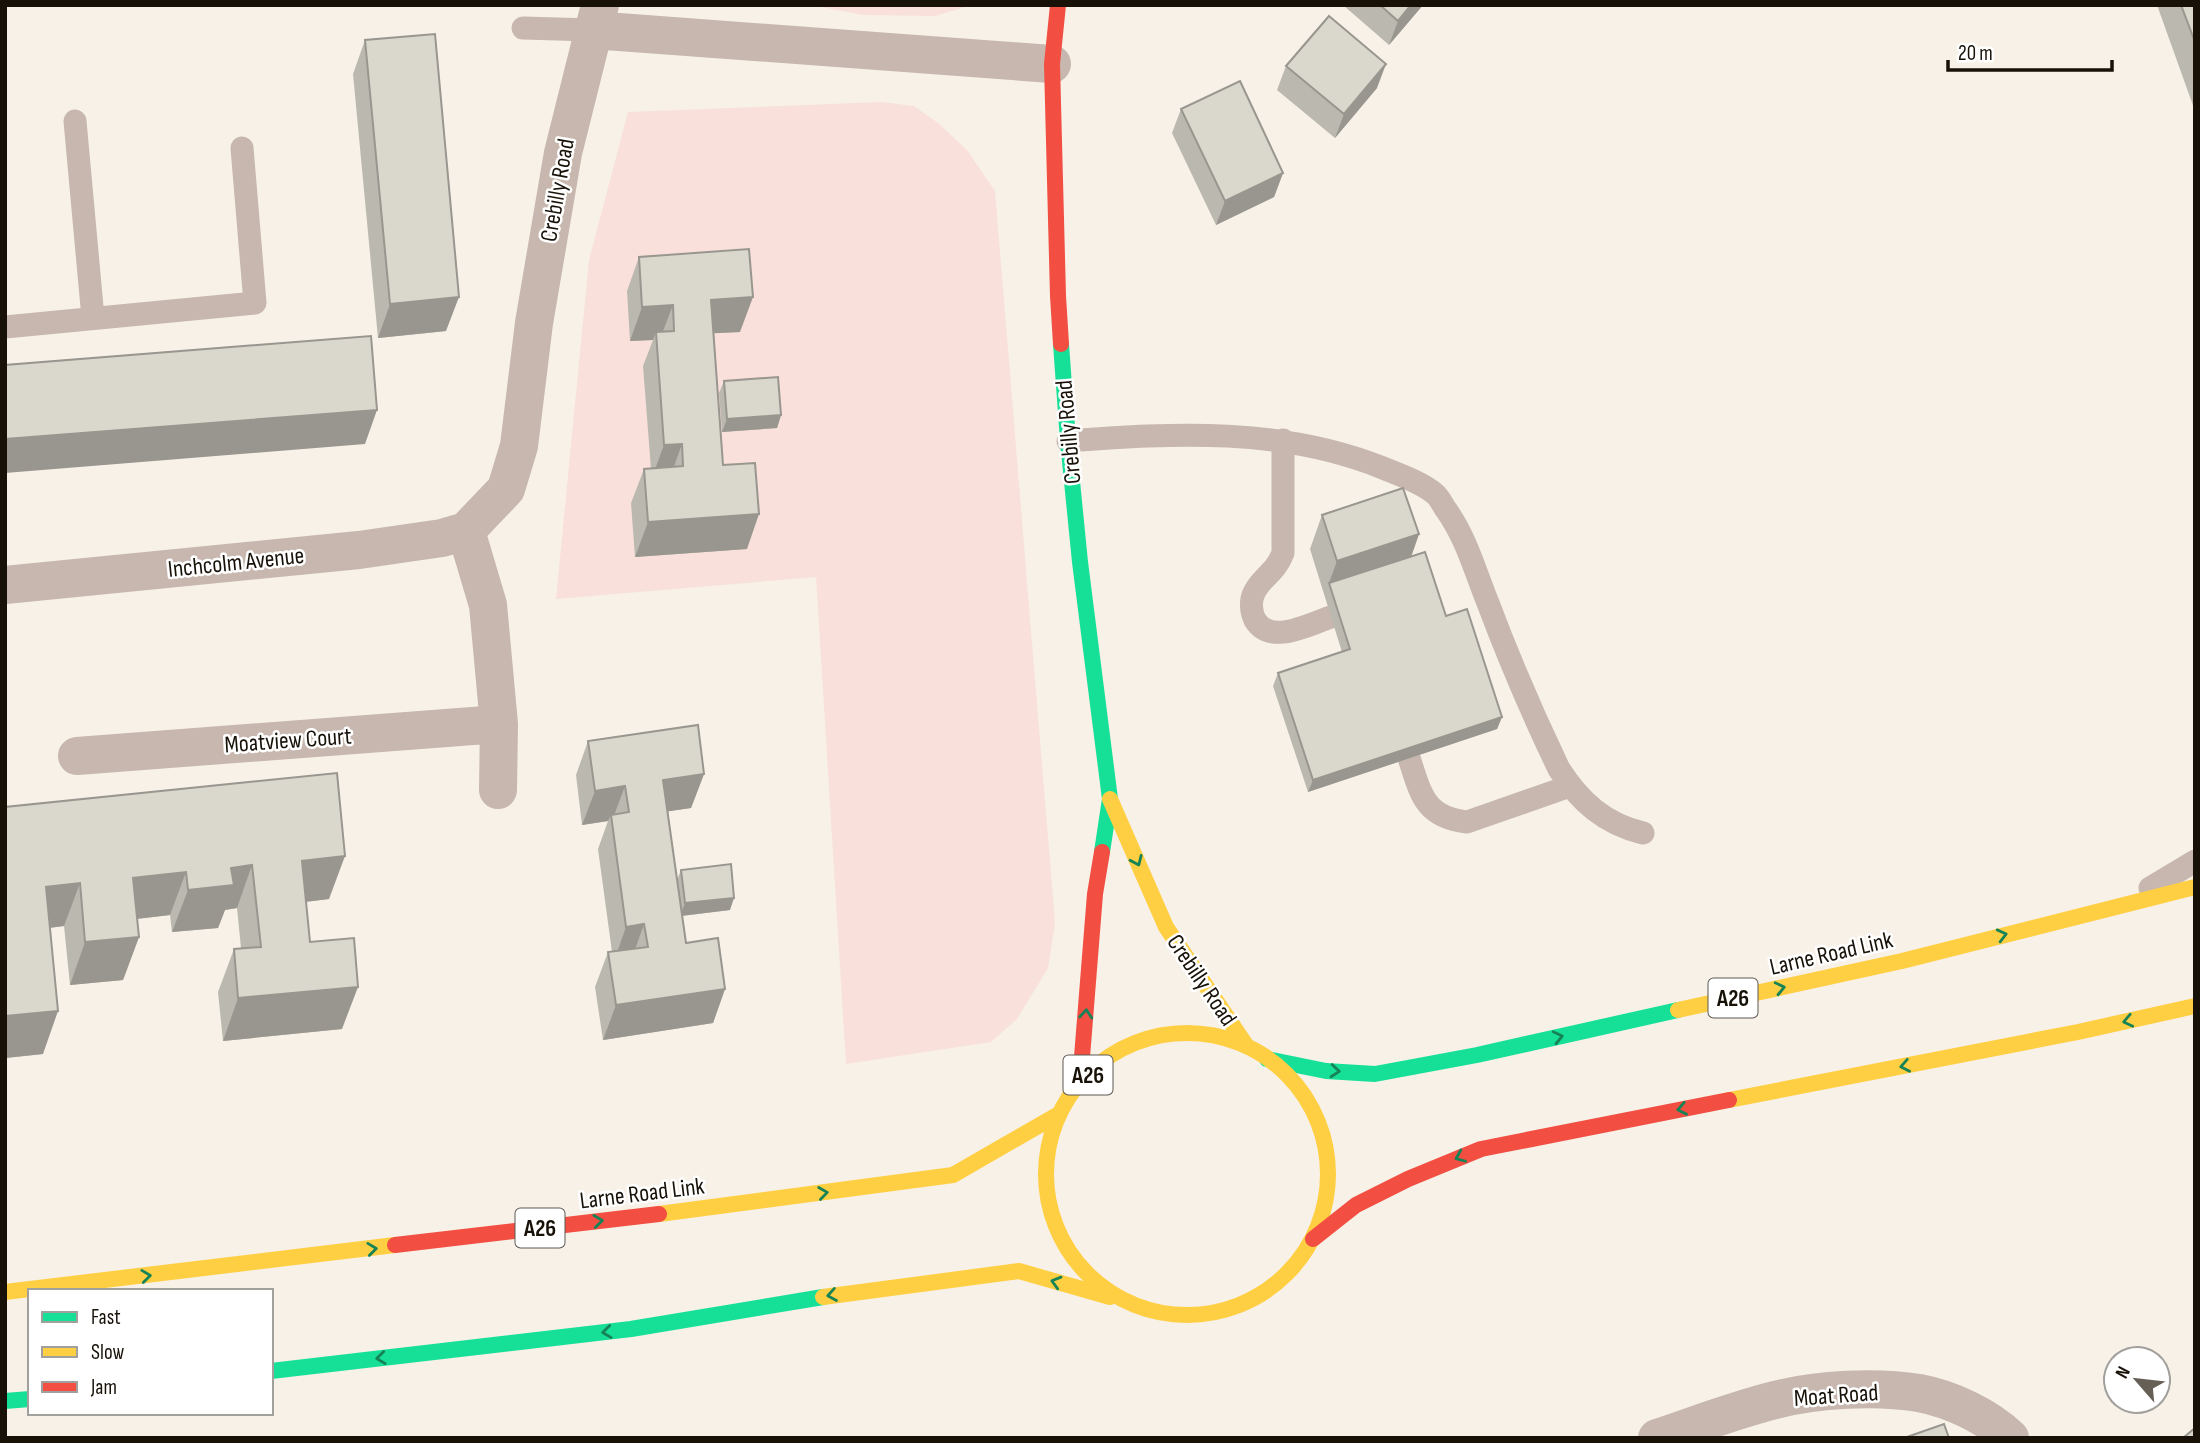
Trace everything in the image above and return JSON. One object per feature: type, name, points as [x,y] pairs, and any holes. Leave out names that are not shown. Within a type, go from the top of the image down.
[{"type":"main road","name":"Crebilly Road","points":[[1058,5],[1052,64],[1058,296],[1080,562],[1110,799],[1095,894],[1080,1082]]},
{"type":"main road","name":"Crebilly Road","points":[[1110,799],[1166,927],[1246,1045]]},
{"type":"main road","name":"Larne Road Link","points":[[1267,1059],[1326,1071],[1375,1074],[1477,1055],[1902,961],[2195,887]]},
{"type":"main road","name":"A26","points":[[273,1371],[631,1329],[846,1293],[1018,1271],[1164,1314],[1208,1315],[1251,1301],[1287,1275],[1313,1239],[1356,1205],[1408,1179],[1481,1149],[2078,1032],[2195,1006]]},
{"type":"main road","name":"A26","points":[[1122,1300],[1087,1275],[1061,1240],[1048,1199],[1047,1156],[1059,1114],[1080,1082],[1109,1056],[1144,1040],[1178,1033],[1213,1034],[1246,1045],[1284,1071],[1311,1107],[1327,1149],[1327,1195],[1313,1239]]},
{"type":"main road","name":"Larne Road Link","points":[[38,1289],[747,1203],[953,1175],[1059,1114]]},
{"type":"main road","name":"Larne Road Link","points":[[5,1293],[28,1290]]},
{"type":"main road","points":[[5,1401],[28,1399]]},
{"type":"street","points":[[596,18],[1052,64]]},
{"type":"street","name":"Crebilly Road","points":[[466,531],[506,489],[519,446],[534,323],[563,153],[596,18]]},
{"type":"street","points":[[466,531],[488,605],[499,724],[498,790]]},
{"type":"street","name":"Inchcolm Avenue","points":[[5,585],[359,550],[442,538],[466,531]]},
{"type":"street","name":"Moatview Court","points":[[77,756],[499,724]]},
{"type":"street","name":"Moat Road","points":[[1657,1438],[1775,1400],[1823,1392],[1871,1390],[1920,1394],[1965,1408],[1996,1424],[2010,1438]]},
{"type":"lane","points":[[523,28],[596,18]]},
{"type":"lane","points":[[75,121],[93,318]]},
{"type":"lane","points":[[5,327],[255,303],[242,148]]},
{"type":"lane","points":[[1068,440],[1152,435],[1230,435],[1283,440],[1326,449],[1369,463],[1405,477],[1435,494],[1459,528],[1469,550],[1488,603],[1559,769],[1570,786],[1601,816],[1629,830],[1643,833]]},
{"type":"lane","points":[[1283,440],[1283,553],[1279,564],[1255,590],[1252,611],[1261,627],[1279,634],[1331,617]]},
{"type":"lane","points":[[1409,758],[1426,804],[1451,820],[1467,822],[1570,786]]},
{"type":"lane","points":[[2123,905],[2195,861]]},
{"type":"shaded area","points":[[811,5],[972,5],[935,16],[863,15]]},
{"type":"shaded area","points":[[882,102],[914,106],[938,123],[967,150],[995,191],[1055,923],[1048,968],[1017,1019],[991,1042],[846,1064],[816,577],[556,599],[589,260],[628,112]]},
{"type":"building","points":[[1380,5],[1411,5],[1398,21]]},
{"type":"building","points":[[2181,5],[2195,5],[2195,42]]},
{"type":"building","points":[[1329,16],[1386,64],[1344,114],[1286,66]]},
{"type":"building","points":[[435,34],[459,297],[390,304],[365,40]]},
{"type":"building","points":[[1240,81],[1283,173],[1225,201],[1181,109]]},
{"type":"building","points":[[749,249],[753,297],[711,300],[723,465],[755,463],[759,514],[648,522],[644,469],[683,466],[682,444],[664,445],[656,332],[674,331],[673,305],[642,307],[639,257]]},
{"type":"building","points":[[371,336],[377,410],[5,439],[5,365]]},
{"type":"building","points":[[778,377],[781,415],[727,419],[724,381]]},
{"type":"building","points":[[1403,488],[1419,534],[1337,561],[1322,515]]},
{"type":"building","points":[[1425,552],[1446,616],[1467,609],[1502,717],[1313,780],[1278,673],[1350,649],[1329,583]]},
{"type":"building","points":[[698,725],[704,774],[663,780],[686,943],[718,938],[725,989],[616,1005],[608,952],[648,947],[644,924],[626,927],[611,815],[629,812],[625,786],[595,791],[588,741]]},
{"type":"building","points":[[337,773],[345,856],[302,861],[310,942],[354,938],[358,987],[238,998],[234,949],[261,947],[252,865],[231,868],[234,885],[188,890],[186,872],[133,878],[139,937],[85,942],[80,883],[46,887],[58,1011],[5,1016],[5,807]]},
{"type":"building","points":[[731,864],[734,898],[685,903],[681,870]]},
{"type":"building","points":[[1944,1424],[1949,1438],[1904,1438]]},
{"type":"building","points":[[2195,1428],[2195,1438],[2183,1438]]},
{"type":"traffic: fast","points":[[1061,344],[1080,562],[1110,799],[1102,852]]},
{"type":"traffic: fast","points":[[1267,1059],[1326,1071],[1375,1074],[1477,1055],[1678,1010]]},
{"type":"traffic: fast","points":[[273,1371],[631,1329],[823,1297]]},
{"type":"traffic: fast","points":[[5,1401],[28,1399]]},
{"type":"traffic: slow","points":[[1110,799],[1166,927],[1246,1045]]},
{"type":"traffic: slow","points":[[1678,1010],[1902,961],[2195,887]]},
{"type":"traffic: slow","points":[[1729,1100],[2078,1032],[2195,1006]]},
{"type":"traffic: slow","points":[[1187,1033],[1214,1036],[1241,1044],[1265,1057],[1287,1074],[1304,1096],[1317,1120],[1325,1147],[1328,1174],[1325,1201],[1317,1228],[1304,1252],[1287,1274],[1265,1291],[1241,1304],[1214,1312],[1187,1315],[1160,1312],[1133,1304],[1109,1291],[1087,1274],[1070,1252],[1057,1228],[1049,1201],[1046,1174],[1049,1147],[1057,1120],[1070,1096],[1087,1074],[1109,1057],[1133,1044],[1160,1036],[1187,1033]]},
{"type":"traffic: slow","points":[[659,1214],[953,1175],[1059,1114]]},
{"type":"traffic: slow","points":[[30,1289],[395,1245]]},
{"type":"traffic: slow","points":[[823,1297],[1019,1271],[1110,1297]]},
{"type":"traffic: slow","points":[[5,1292],[28,1289]]},
{"type":"traffic: jam","points":[[1058,5],[1052,64],[1061,344]]},
{"type":"traffic: jam","points":[[1080,1082],[1095,894],[1102,852]]},
{"type":"traffic: jam","points":[[1313,1239],[1356,1205],[1408,1179],[1481,1149],[1729,1100]]},
{"type":"traffic: jam","points":[[395,1245],[659,1214]]}]
